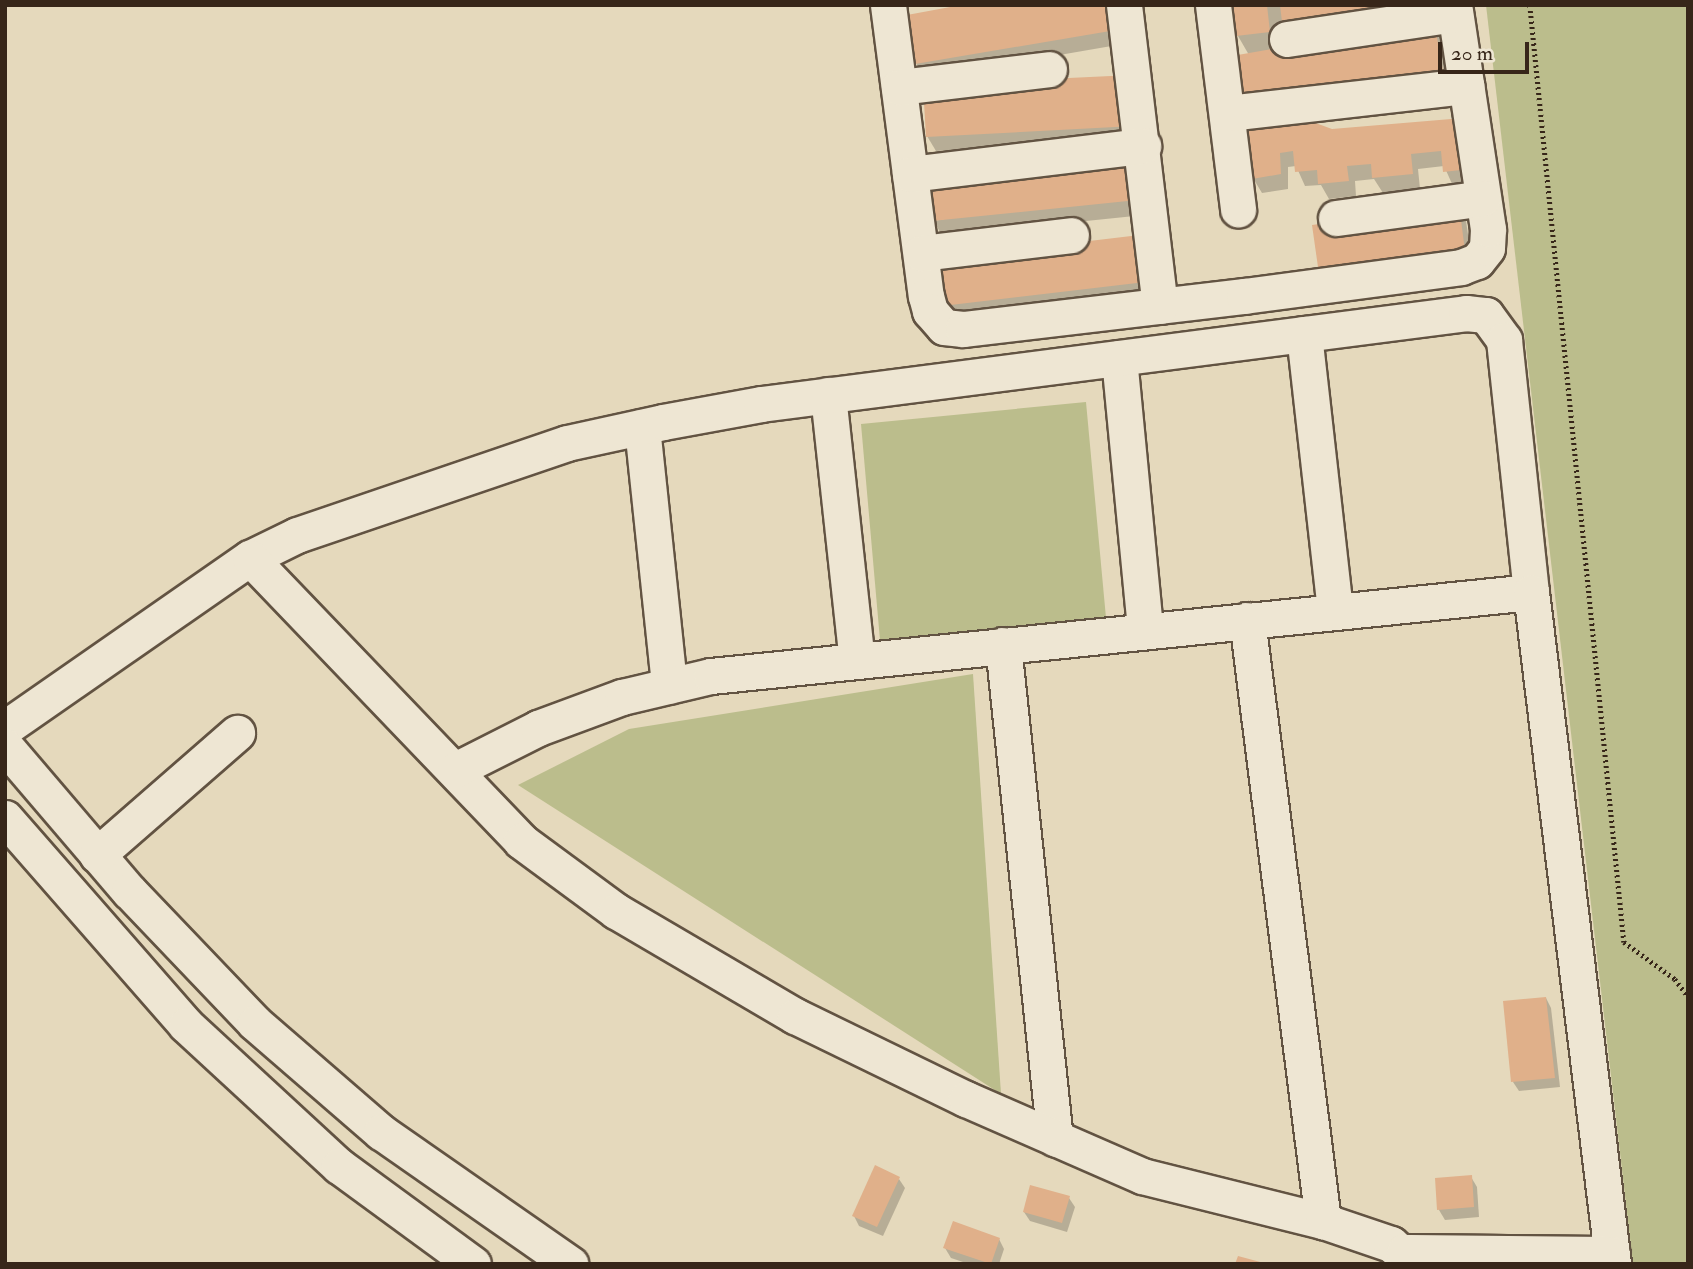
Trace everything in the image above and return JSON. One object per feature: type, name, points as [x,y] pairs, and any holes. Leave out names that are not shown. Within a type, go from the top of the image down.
[{"type":"street","points":[[888,5],[930,311],[944,327],[962,329],[1461,267],[1477,261],[1487,248],[1483,198],[1454,10],[1287,39]]},
{"type":"street","points":[[1124,5],[1143,146],[1160,306]]},
{"type":"street","points":[[1213,5],[1238,209]]},
{"type":"street","points":[[899,87],[1049,69]]},
{"type":"street","points":[[1228,113],[1466,86]]},
{"type":"street","points":[[910,174],[1143,146]]},
{"type":"street","points":[[1336,218],[1483,198]]},
{"type":"street","points":[[921,253],[1071,235]]},
{"type":"street","points":[[5,728],[250,558],[297,535],[566,443],[828,395],[1466,313],[1486,314],[1498,326],[1504,340],[1531,592],[1613,1259],[1409,1258],[1323,1221],[1142,1177],[795,1016],[616,911],[521,841],[250,558]]},
{"type":"street","points":[[1304,334],[1335,611]]},
{"type":"street","points":[[1119,358],[1145,630]]},
{"type":"street","points":[[828,395],[857,660]]},
{"type":"street","points":[[642,427],[669,686]]},
{"type":"street","points":[[455,770],[538,728],[622,696],[711,676],[1531,592]]},
{"type":"street","points":[[1247,620],[1323,1221]]},
{"type":"street","points":[[1003,645],[1055,1138]]},
{"type":"street","points":[[97,855],[237,733]]},
{"type":"street","points":[[5,746],[97,855],[255,1024],[381,1132],[489,1212],[570,1264]]},
{"type":"street","points":[[5,818],[186,1025],[339,1166],[466,1262],[489,1212]]},
{"type":"path","points":[[1530,5],[1624,942],[1675,979],[1688,996]]},
{"type":"green space","points":[[1486,5],[1688,5],[1688,1264],[1633,1264]]},
{"type":"green space","points":[[1086,402],[1106,618],[880,640],[861,424]]},
{"type":"green space","points":[[973,674],[1001,1094],[518,785],[629,729]]},
{"type":"building","points":[[961,5],[1118,5],[1122,29],[915,64],[907,15]]},
{"type":"building","points":[[1232,5],[1267,5],[1270,32],[1236,36]]},
{"type":"building","points":[[1280,5],[1398,5],[1360,25],[1357,10],[1334,13],[1336,29],[1304,19],[1282,22]]},
{"type":"building","points":[[1434,21],[1443,71],[1240,106],[1232,56]]},
{"type":"building","points":[[1132,75],[1134,126],[926,137],[923,85]]},
{"type":"building","points":[[1463,118],[1471,125],[1461,170],[1443,172],[1441,151],[1411,154],[1413,174],[1372,178],[1371,164],[1347,166],[1349,181],[1318,184],[1317,170],[1295,172],[1293,151],[1280,153],[1281,174],[1252,179],[1235,126],[1310,121],[1332,129]]},
{"type":"building","points":[[1143,164],[1147,199],[932,221],[929,187]]},
{"type":"building","points":[[1459,204],[1466,259],[1320,281],[1312,225]]},
{"type":"building","points":[[1148,234],[1154,281],[942,306],[937,259]]},
{"type":"building","points":[[1546,997],[1555,1078],[1511,1082],[1503,1001]]},
{"type":"building","points":[[875,1165],[900,1177],[877,1227],[852,1216]]},
{"type":"building","points":[[1472,1175],[1474,1207],[1437,1210],[1435,1178]]},
{"type":"building","points":[[1030,1185],[1070,1196],[1062,1223],[1023,1212]]},
{"type":"building","points":[[953,1221],[1000,1238],[991,1264],[943,1248]]},
{"type":"building","points":[[1238,1256],[1264,1263],[1264,1264],[1235,1264]]}]
